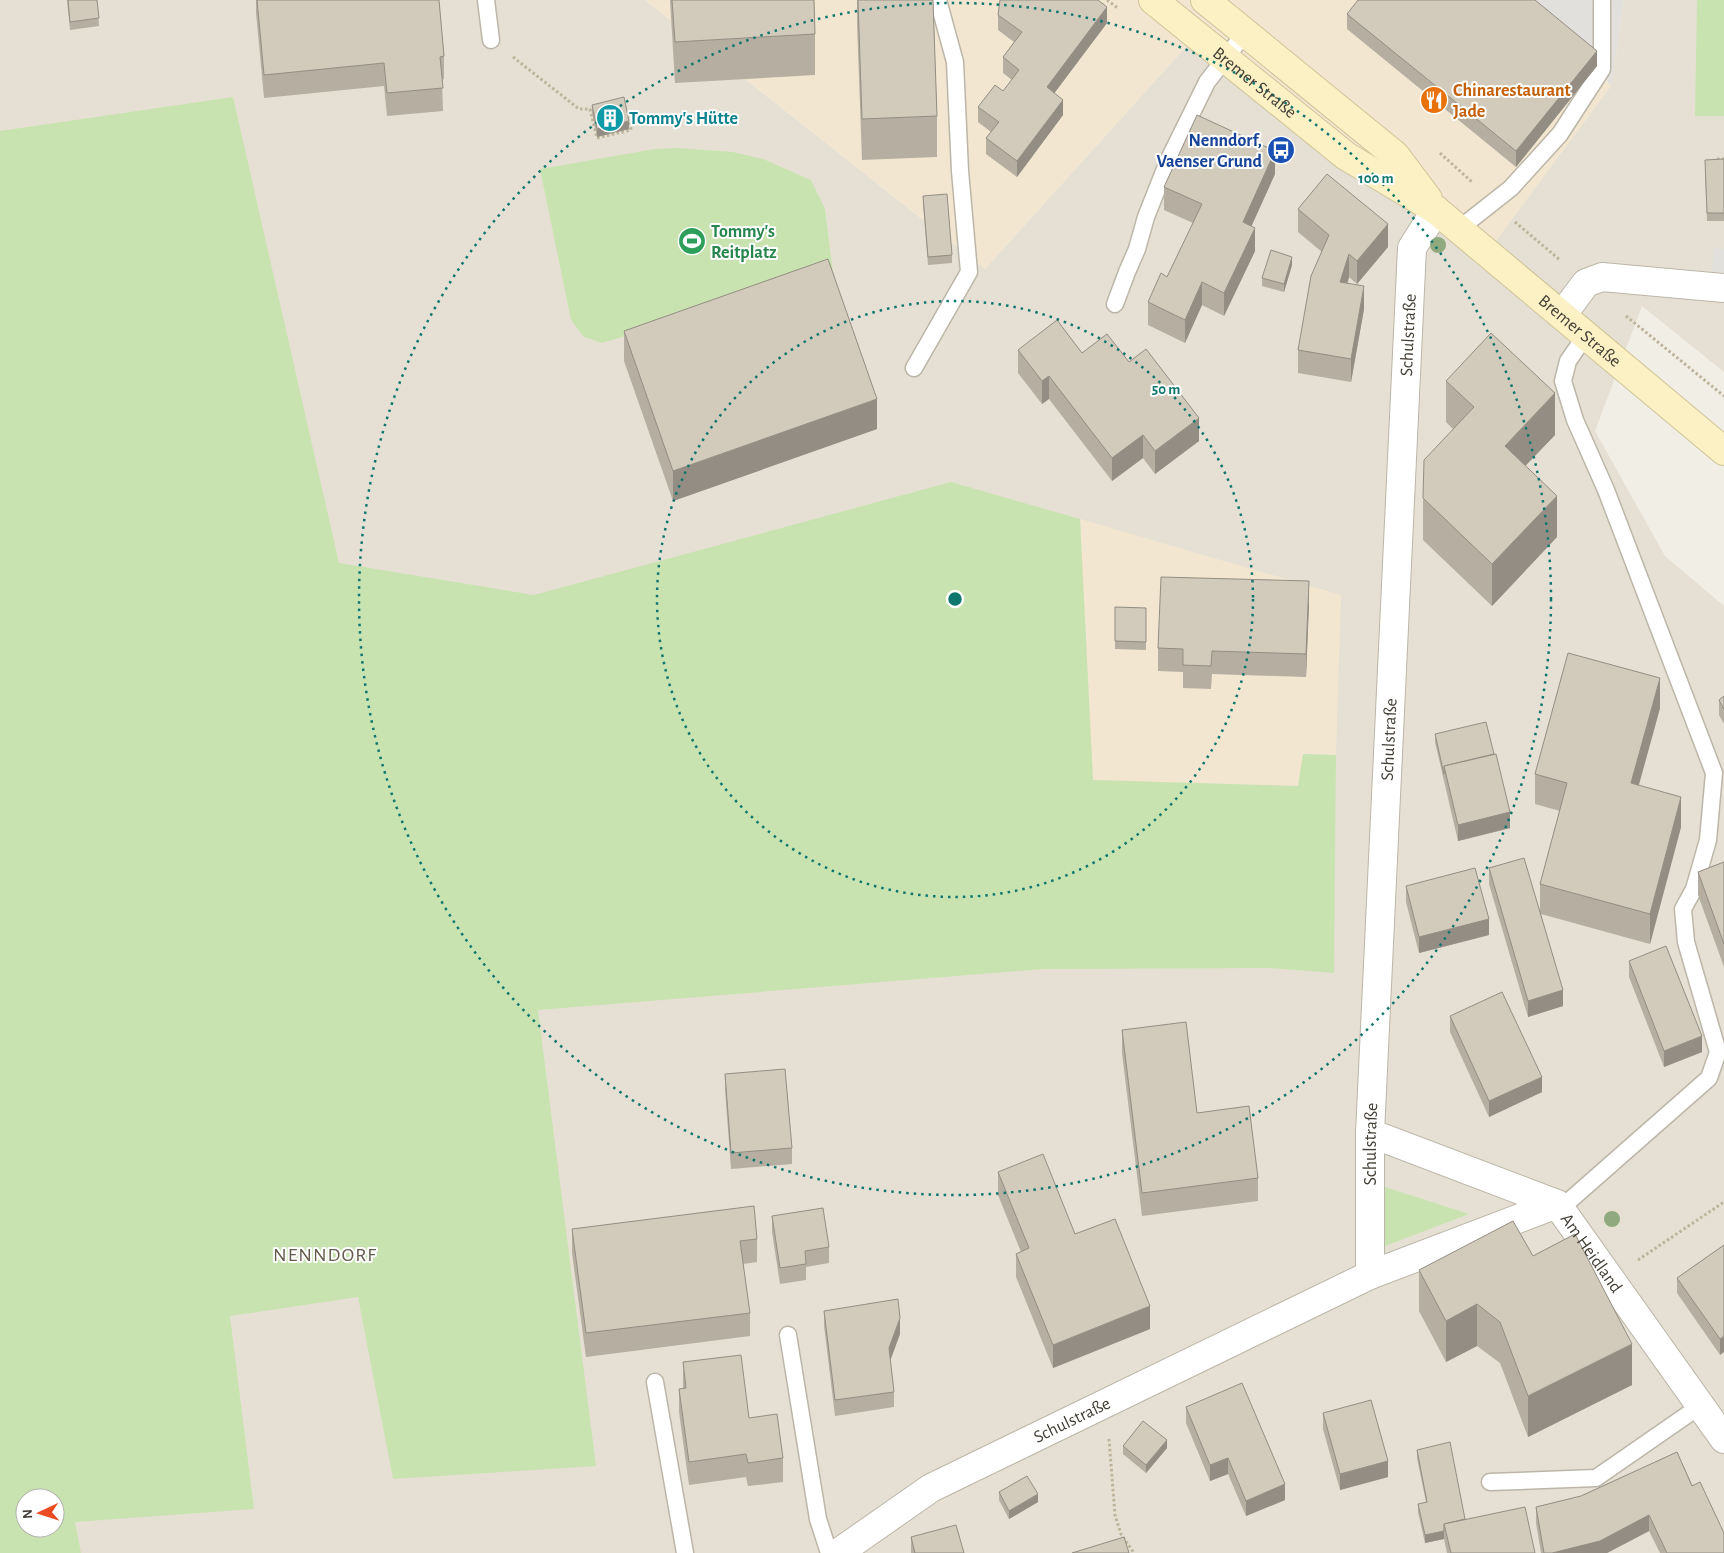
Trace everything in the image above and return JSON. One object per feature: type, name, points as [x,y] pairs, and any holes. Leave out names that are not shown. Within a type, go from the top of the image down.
[{"type":"main road","name":"Bremer Straße","points":[[1152,0],[1346,156],[1436,210],[1724,451]]},
{"type":"main road","name":"Bremer Straße","points":[[1204,0],[1395,155],[1436,210]]},
{"type":"street","name":"Schulstraße","points":[[1370,1276],[1370,1134],[1412,248],[1436,210]]},
{"type":"street","points":[[1562,315],[1586,283],[1602,277],[1724,288]]},
{"type":"street","name":"Am Heidland","points":[[1370,1134],[1558,1207],[1724,1439]]},
{"type":"street","name":"Schulstraße","points":[[838,1553],[931,1488],[1370,1276],[1558,1207]]},
{"type":"lane","points":[[486,0],[491,40]]},
{"type":"lane","points":[[914,368],[969,272],[960,171],[955,62],[938,0]]},
{"type":"lane","points":[[1184,25],[1204,0]]},
{"type":"lane","points":[[1458,229],[1511,188],[1560,134],[1602,69],[1602,2]]},
{"type":"lane","points":[[1115,304],[1169,159],[1208,82],[1245,33]]},
{"type":"lane","points":[[1558,1207],[1709,1078],[1718,1052],[1686,942],[1683,909],[1694,889],[1708,840],[1714,773],[1606,490],[1575,420],[1563,381],[1568,361],[1586,335]]},
{"type":"lane","points":[[788,1335],[818,1518],[829,1553]]},
{"type":"lane","points":[[655,1382],[685,1553]]},
{"type":"lane","points":[[1490,1482],[1596,1478],[1700,1406]]},
{"type":"path","points":[[491,40],[579,109],[590,109],[598,138],[632,130],[630,122],[628,122]]},
{"type":"path","points":[[1717,168],[1717,159],[1724,159]]},
{"type":"path","points":[[1462,172],[1493,203],[1586,283],[1724,396]]},
{"type":"path","points":[[1610,1278],[1724,1202]]},
{"type":"path","points":[[1106,1403],[1116,1515],[1121,1534],[1134,1553]]},
{"type":"shaded area","points":[[0,0],[645,0],[985,269],[1202,29],[1611,86],[1624,0],[1724,0],[1724,372],[1642,306],[1595,431],[1665,556],[1724,606],[1724,1553],[0,1553]]},
{"type":"shaded area","points":[[645,0],[1624,0],[1611,86],[1490,249],[1352,151],[1202,29],[985,269]]},
{"type":"shaded area","points":[[1516,0],[1624,0],[1611,86],[1597,66]]},
{"type":"shaded area","points":[[1713,248],[1724,249],[1724,288],[1712,288]]},
{"type":"shaded area","points":[[1080,519],[1341,595],[1336,755],[1303,754],[1299,786],[1093,780]]},
{"type":"green space","points":[[1697,0],[1724,0],[1724,116],[1695,116]]},
{"type":"green space","points":[[233,97],[339,563],[534,595],[951,482],[1080,519],[1093,780],[1298,786],[1303,754],[1336,755],[1334,973],[1270,968],[1044,969],[538,1010],[596,1466],[393,1479],[358,1297],[230,1316],[254,1509],[75,1522],[81,1553],[0,1553],[0,131]]},
{"type":"green space","name":"Tommy's Reitplatz","points":[[677,148],[733,152],[763,159],[811,180],[825,209],[833,273],[602,343],[584,337],[571,320],[540,169],[655,149]]},
{"type":"green space","points":[[1385,1187],[1469,1214],[1385,1246]]},
{"type":"building","points":[[68,0],[97,0],[99,18],[70,22]]},
{"type":"building","points":[[257,0],[439,0],[444,56],[440,57],[443,88],[387,93],[384,63],[264,75]]},
{"type":"building","points":[[672,0],[814,0],[815,34],[675,42]]},
{"type":"building","points":[[858,0],[933,0],[937,116],[862,119]]},
{"type":"building","points":[[1000,0],[1098,0],[1107,7],[1047,87],[1063,100],[1017,161],[986,138],[999,122],[978,107],[995,85],[1003,91],[1019,70],[1003,57],[1022,32],[998,15]]},
{"type":"building","points":[[1358,0],[1535,0],[1597,51],[1516,151],[1347,14]]},
{"type":"building","name":"Tommy's Hütte","points":[[624,97],[629,121],[597,129],[592,105]]},
{"type":"building","points":[[1197,115],[1275,151],[1243,222],[1255,228],[1224,293],[1202,282],[1185,320],[1148,302],[1161,273],[1167,277],[1202,204],[1164,187]]},
{"type":"building","points":[[1724,159],[1724,213],[1707,213],[1705,160]]},
{"type":"building","points":[[1327,174],[1388,224],[1357,261],[1349,254],[1340,282],[1364,286],[1351,359],[1298,350],[1311,276],[1329,235],[1298,209]]},
{"type":"building","points":[[947,194],[952,255],[928,257],[923,196]]},
{"type":"building","points":[[1271,250],[1292,257],[1284,284],[1262,278]]},
{"type":"building","points":[[828,259],[877,399],[673,471],[624,331]]},
{"type":"building","points":[[1057,320],[1082,353],[1107,334],[1129,362],[1146,349],[1199,418],[1155,451],[1143,435],[1112,458],[1049,376],[1042,381],[1018,350]]},
{"type":"building","points":[[1491,333],[1555,393],[1505,446],[1557,496],[1492,564],[1423,498],[1424,460],[1474,407],[1446,381]]},
{"type":"building","points":[[1161,577],[1309,581],[1306,654],[1212,651],[1211,666],[1183,665],[1183,649],[1158,648]]},
{"type":"building","points":[[1115,607],[1146,608],[1146,642],[1115,641]]},
{"type":"building","points":[[1568,653],[1660,678],[1631,783],[1681,797],[1650,914],[1540,884],[1567,783],[1535,774]]},
{"type":"building","points":[[1724,696],[1724,709],[1719,700]]},
{"type":"building","points":[[1486,722],[1494,754],[1444,766],[1444,774],[1435,734]]},
{"type":"building","points":[[1496,754],[1510,812],[1458,825],[1444,766]]},
{"type":"building","points":[[1524,858],[1563,990],[1528,1001],[1489,868]]},
{"type":"building","points":[[1724,862],[1724,944],[1698,872]]},
{"type":"building","points":[[1475,868],[1489,919],[1419,937],[1406,886]]},
{"type":"building","points":[[1666,946],[1702,1036],[1664,1051],[1629,961]]},
{"type":"building","points":[[1502,992],[1542,1077],[1489,1101],[1450,1016]]},
{"type":"building","points":[[1186,1022],[1197,1113],[1249,1106],[1258,1178],[1142,1193],[1122,1030]]},
{"type":"building","points":[[785,1069],[792,1148],[731,1153],[725,1074]]},
{"type":"building","points":[[1043,1154],[1075,1234],[1115,1219],[1150,1306],[1053,1345],[1016,1254],[1029,1248],[998,1172]]},
{"type":"building","points":[[754,1206],[757,1239],[740,1241],[750,1313],[586,1333],[572,1229]]},
{"type":"building","points":[[823,1208],[829,1247],[805,1251],[806,1264],[780,1268],[772,1216]]},
{"type":"building","points":[[1513,1221],[1533,1256],[1575,1234],[1632,1344],[1528,1396],[1500,1322],[1477,1304],[1446,1321],[1419,1270]]},
{"type":"building","points":[[1724,1245],[1724,1336],[1720,1339],[1677,1278]]},
{"type":"building","points":[[898,1299],[900,1318],[889,1348],[894,1392],[835,1400],[824,1311]]},
{"type":"building","points":[[741,1355],[749,1418],[777,1414],[783,1458],[748,1463],[746,1454],[689,1462],[679,1389],[686,1388],[683,1362]]},
{"type":"building","points":[[1242,1383],[1285,1484],[1246,1501],[1228,1458],[1210,1465],[1186,1407]]},
{"type":"building","points":[[1371,1400],[1388,1461],[1340,1474],[1323,1413]]},
{"type":"building","points":[[1143,1421],[1167,1440],[1146,1465],[1123,1446]]},
{"type":"building","points":[[1450,1442],[1465,1519],[1444,1524],[1444,1531],[1425,1535],[1418,1504],[1427,1502],[1417,1450]]},
{"type":"building","points":[[1677,1452],[1692,1486],[1700,1482],[1724,1533],[1724,1553],[1667,1553],[1649,1515],[1600,1541],[1552,1553],[1544,1553],[1536,1507],[1581,1496]]},
{"type":"building","points":[[1027,1476],[1038,1494],[1009,1511],[999,1492]]},
{"type":"building","points":[[1525,1507],[1535,1553],[1451,1553],[1444,1524]]},
{"type":"building","points":[[956,1525],[964,1553],[915,1553],[911,1537]]},
{"type":"building","points":[[1124,1537],[1129,1553],[1072,1553]]},
{"type":"place","name":"Chinarestaurant Jade","points":[[1434,100]]},
{"type":"place","name":"Tommy's Hütte","points":[[610,118]]},
{"type":"place","name":"Nenndorf, Vaenser Grund","points":[[1281,150]]},
{"type":"place","name":"Tommy's Reitplatz","points":[[692,241]]},
{"type":"district","name":"NENNDORF","points":[[325,1254]]}]
